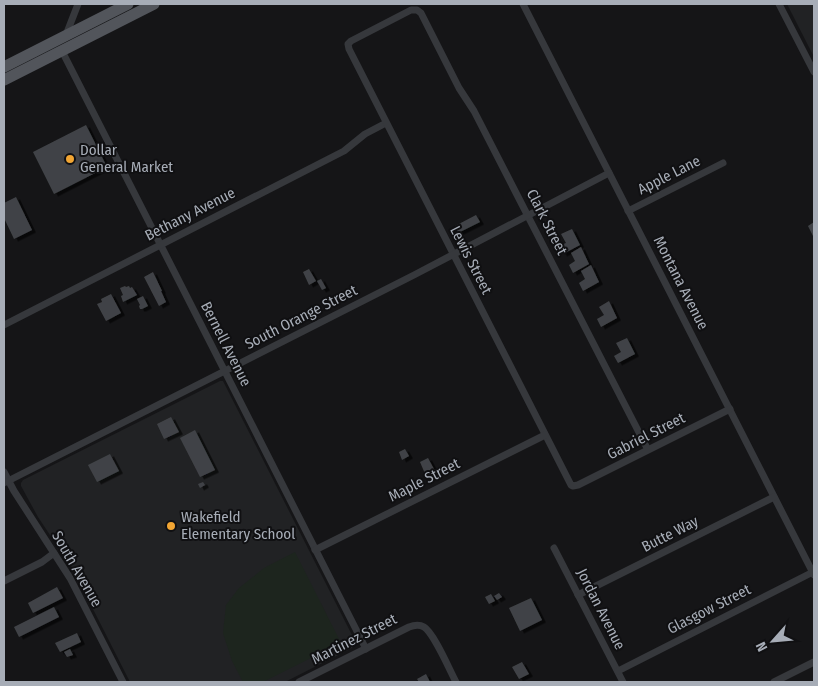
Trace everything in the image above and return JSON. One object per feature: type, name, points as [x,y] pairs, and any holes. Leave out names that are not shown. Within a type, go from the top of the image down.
[{"type":"main road","points":[[4,68],[128,4]]},
{"type":"main road","points":[[4,80],[154,4]]},
{"type":"street","points":[[66,36],[78,4]]},
{"type":"street","name":"Montana Avenue","points":[[523,4],[814,574]]},
{"type":"street","points":[[779,4],[814,72]]},
{"type":"street","name":"Clark Street","points":[[348,44],[351,40],[411,10],[417,10],[422,13],[459,88],[474,111],[648,450]]},
{"type":"street","name":"Lewis Street","points":[[348,44],[386,123],[545,435],[574,486]]},
{"type":"street","name":"Bernell Avenue","points":[[62,51],[366,648]]},
{"type":"street","name":"Bethany Avenue","points":[[4,324],[344,151],[365,134],[386,123]]},
{"type":"street","name":"Apple Lane","points":[[628,211],[723,163]]},
{"type":"street","name":"South Orange Street","points":[[6,482],[610,173]]},
{"type":"street","name":"Gabriel Street","points":[[574,486],[578,486],[730,409]]},
{"type":"street","name":"Maple Street","points":[[315,550],[545,435]]},
{"type":"street","name":"South Avenue","points":[[4,472],[6,482],[70,578],[123,682]]},
{"type":"street","name":"Butte Way","points":[[578,595],[774,497]]},
{"type":"street","name":"Jordan Avenue","points":[[554,548],[624,682]]},
{"type":"street","points":[[4,581],[42,562],[54,553]]},
{"type":"street","name":"Glasgow Street","points":[[618,671],[814,574]]},
{"type":"street","name":"Martinez Street","points":[[300,682],[409,626],[415,625],[422,626],[431,634],[456,682]]},
{"type":"street","points":[[774,682],[814,662]]},
{"type":"shaded area","points":[[787,4],[814,4],[814,57]]},
{"type":"shaded area","name":"Wakefield Elementary School","points":[[223,381],[355,644],[352,648],[285,682],[130,682],[62,548],[50,535],[38,517],[21,483],[23,480]]},
{"type":"shaded area","points":[[295,552],[341,643],[263,682],[243,682],[232,661],[223,633],[226,605],[239,588],[264,568]]},
{"type":"building","name":"Dollar General Market","points":[[86,125],[107,167],[54,194],[33,152]]},
{"type":"building","points":[[16,197],[32,230],[14,239],[4,218],[4,203]]},
{"type":"building","points":[[476,215],[480,222],[458,233],[455,226]]},
{"type":"building","points":[[814,222],[814,238],[808,226]]},
{"type":"building","points":[[572,229],[580,245],[563,254],[559,246],[566,243],[561,234]]},
{"type":"building","points":[[581,247],[589,264],[573,273],[569,265],[575,261],[571,253]]},
{"type":"building","points":[[591,265],[599,282],[583,291],[579,283],[585,279],[581,271]]},
{"type":"building","points":[[309,269],[316,281],[309,285],[303,272]]},
{"type":"building","points":[[153,272],[166,302],[159,306],[144,277]]},
{"type":"building","points":[[321,279],[326,288],[322,290],[317,281]]},
{"type":"building","points":[[125,286],[132,287],[137,295],[123,302],[120,288]]},
{"type":"building","points":[[111,294],[121,313],[106,321],[97,304],[102,302],[101,299]]},
{"type":"building","points":[[143,296],[148,306],[140,309],[137,299]]},
{"type":"building","points":[[609,301],[617,318],[601,327],[597,319],[604,315],[599,307]]},
{"type":"building","points":[[627,338],[635,354],[618,363],[614,356],[621,352],[616,343]]},
{"type":"building","points":[[171,417],[179,432],[164,439],[157,424]]},
{"type":"building","points":[[195,430],[215,470],[200,477],[180,438]]},
{"type":"building","points":[[405,449],[409,456],[402,460],[399,452]]},
{"type":"building","points":[[110,454],[119,471],[97,482],[88,465]]},
{"type":"building","points":[[428,458],[435,471],[426,476],[420,462]]},
{"type":"building","points":[[203,482],[205,485],[200,488],[198,484]]},
{"type":"building","points":[[57,587],[63,598],[33,613],[28,603]]},
{"type":"building","points":[[499,593],[502,597],[497,600],[494,596]]},
{"type":"building","points":[[491,594],[495,601],[489,604],[485,597]]},
{"type":"building","points":[[531,598],[542,620],[520,631],[509,608]]},
{"type":"building","points":[[54,607],[59,617],[19,637],[14,627]]},
{"type":"building","points":[[77,633],[81,642],[60,652],[55,643]]},
{"type":"building","points":[[70,649],[73,655],[67,657],[64,652]]},
{"type":"building","points":[[522,662],[529,674],[519,679],[512,667]]},
{"type":"building","points":[[426,674],[430,682],[419,682],[417,679]]},
{"type":"place","name":"Dollar General Market","points":[[70,159]]},
{"type":"place","name":"Wakefield Elementary School","points":[[171,526]]}]
